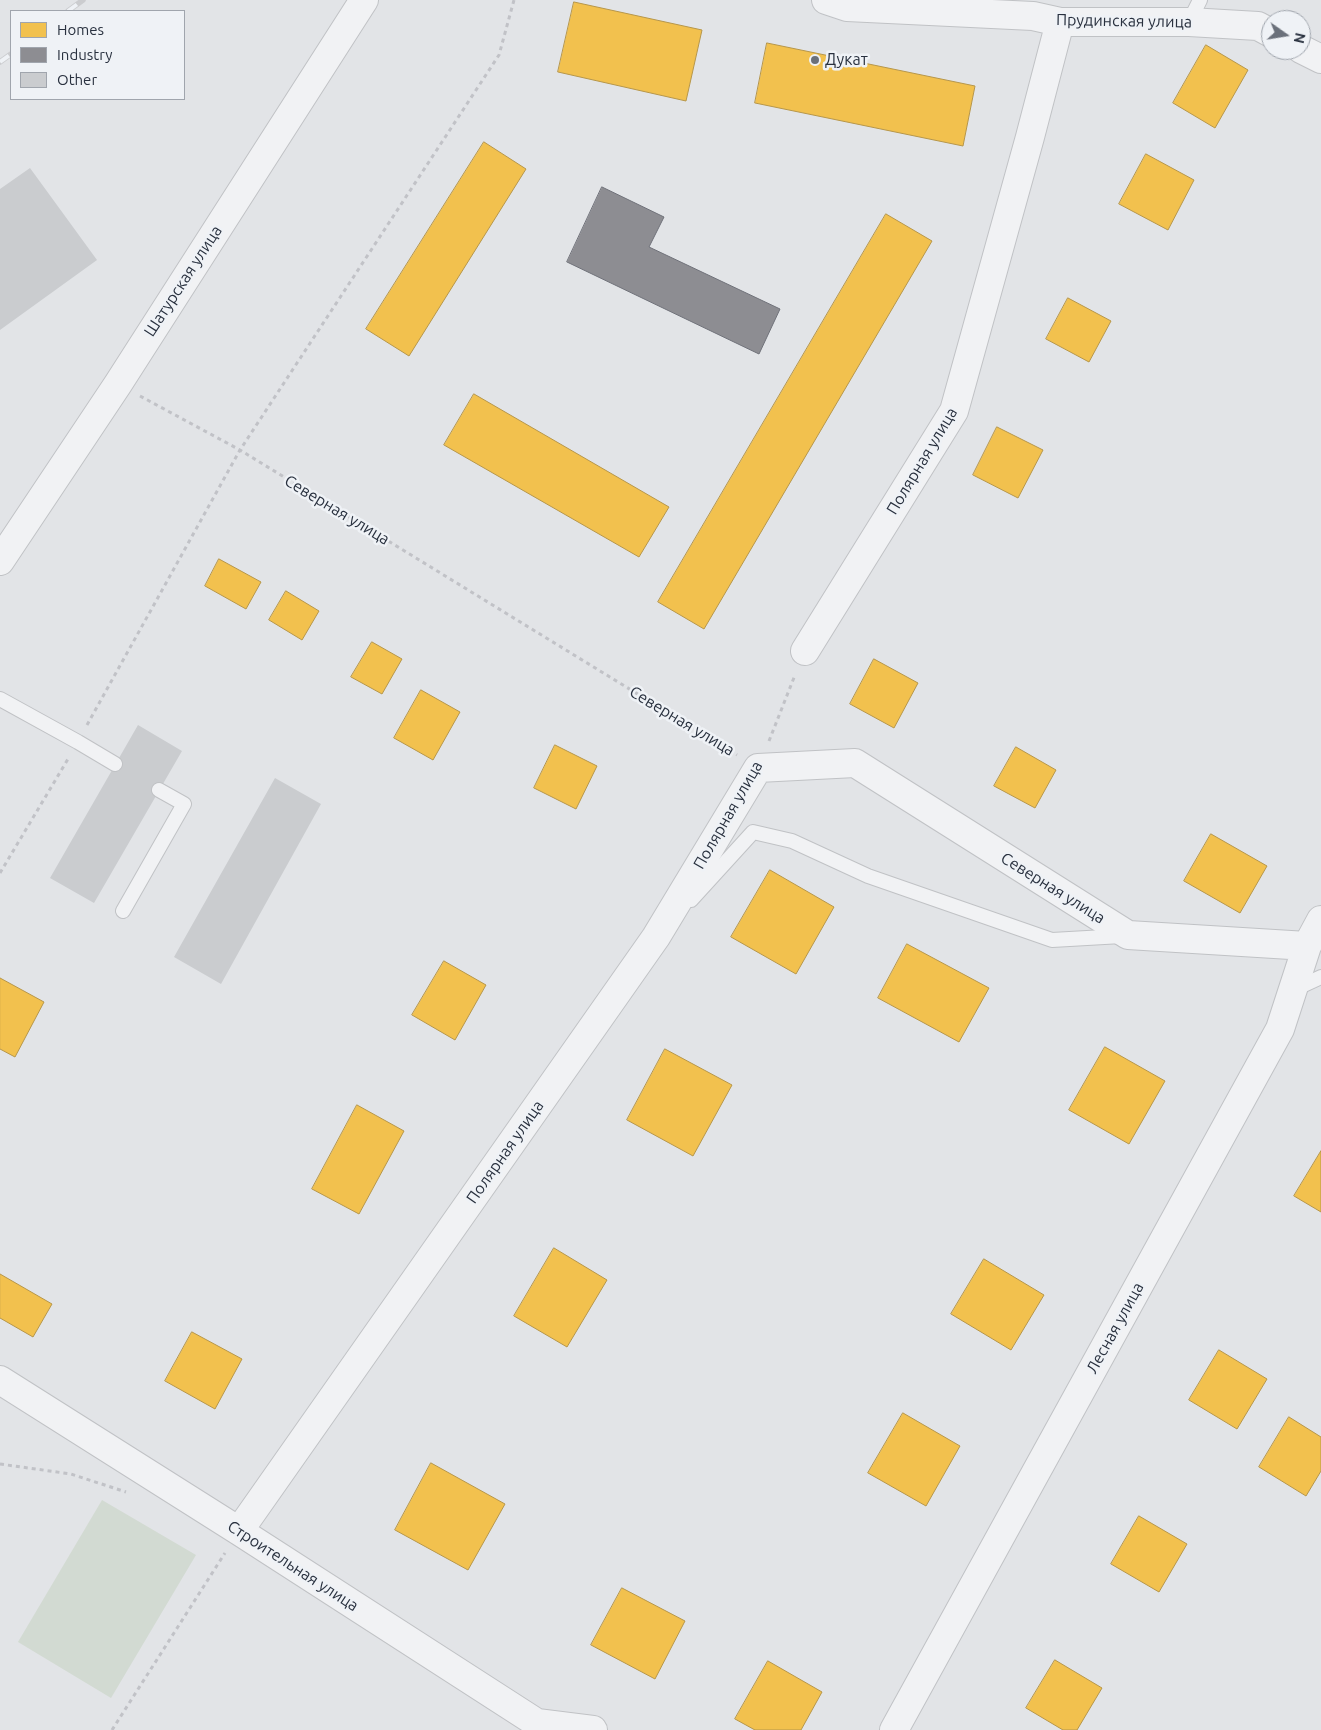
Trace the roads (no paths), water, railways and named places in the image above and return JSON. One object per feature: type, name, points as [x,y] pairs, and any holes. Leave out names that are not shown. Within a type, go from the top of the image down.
[{"type":"street","name":"Шатурская улица","points":[[0,561],[118,384],[364,0]]},
{"type":"street","name":"Прудинская улица","points":[[826,0],[847,7],[1033,16],[1060,22],[1195,11],[1261,28]]},
{"type":"street","name":"Полярная улица","points":[[805,651],[954,411],[1060,22]]},
{"type":"street","name":"Северная улица","points":[[758,768],[854,763],[1128,935],[1307,946]]},
{"type":"street","name":"Полярная улица","points":[[240,1531],[656,937],[758,768]]},
{"type":"street","name":"Лесная улица","points":[[894,1730],[1280,1029],[1307,946],[1321,920]]},
{"type":"street","name":"Строительная улица","points":[[0,1380],[240,1531],[537,1723],[593,1730]]},
{"type":"lane","points":[[0,699],[115,764]]},
{"type":"lane","points":[[123,911],[184,804],[159,790]]},
{"type":"lane","points":[[656,937],[753,832],[792,841],[868,876],[1052,940],[1128,935]]},
{"type":"lane","points":[[1293,991],[1321,977]]},
{"type":"railway","points":[[69,10],[83,0]]},
{"type":"railway","points":[[0,62],[10,55]]},
{"type":"place","name":"Дукат","points":[[815,60]]}]
